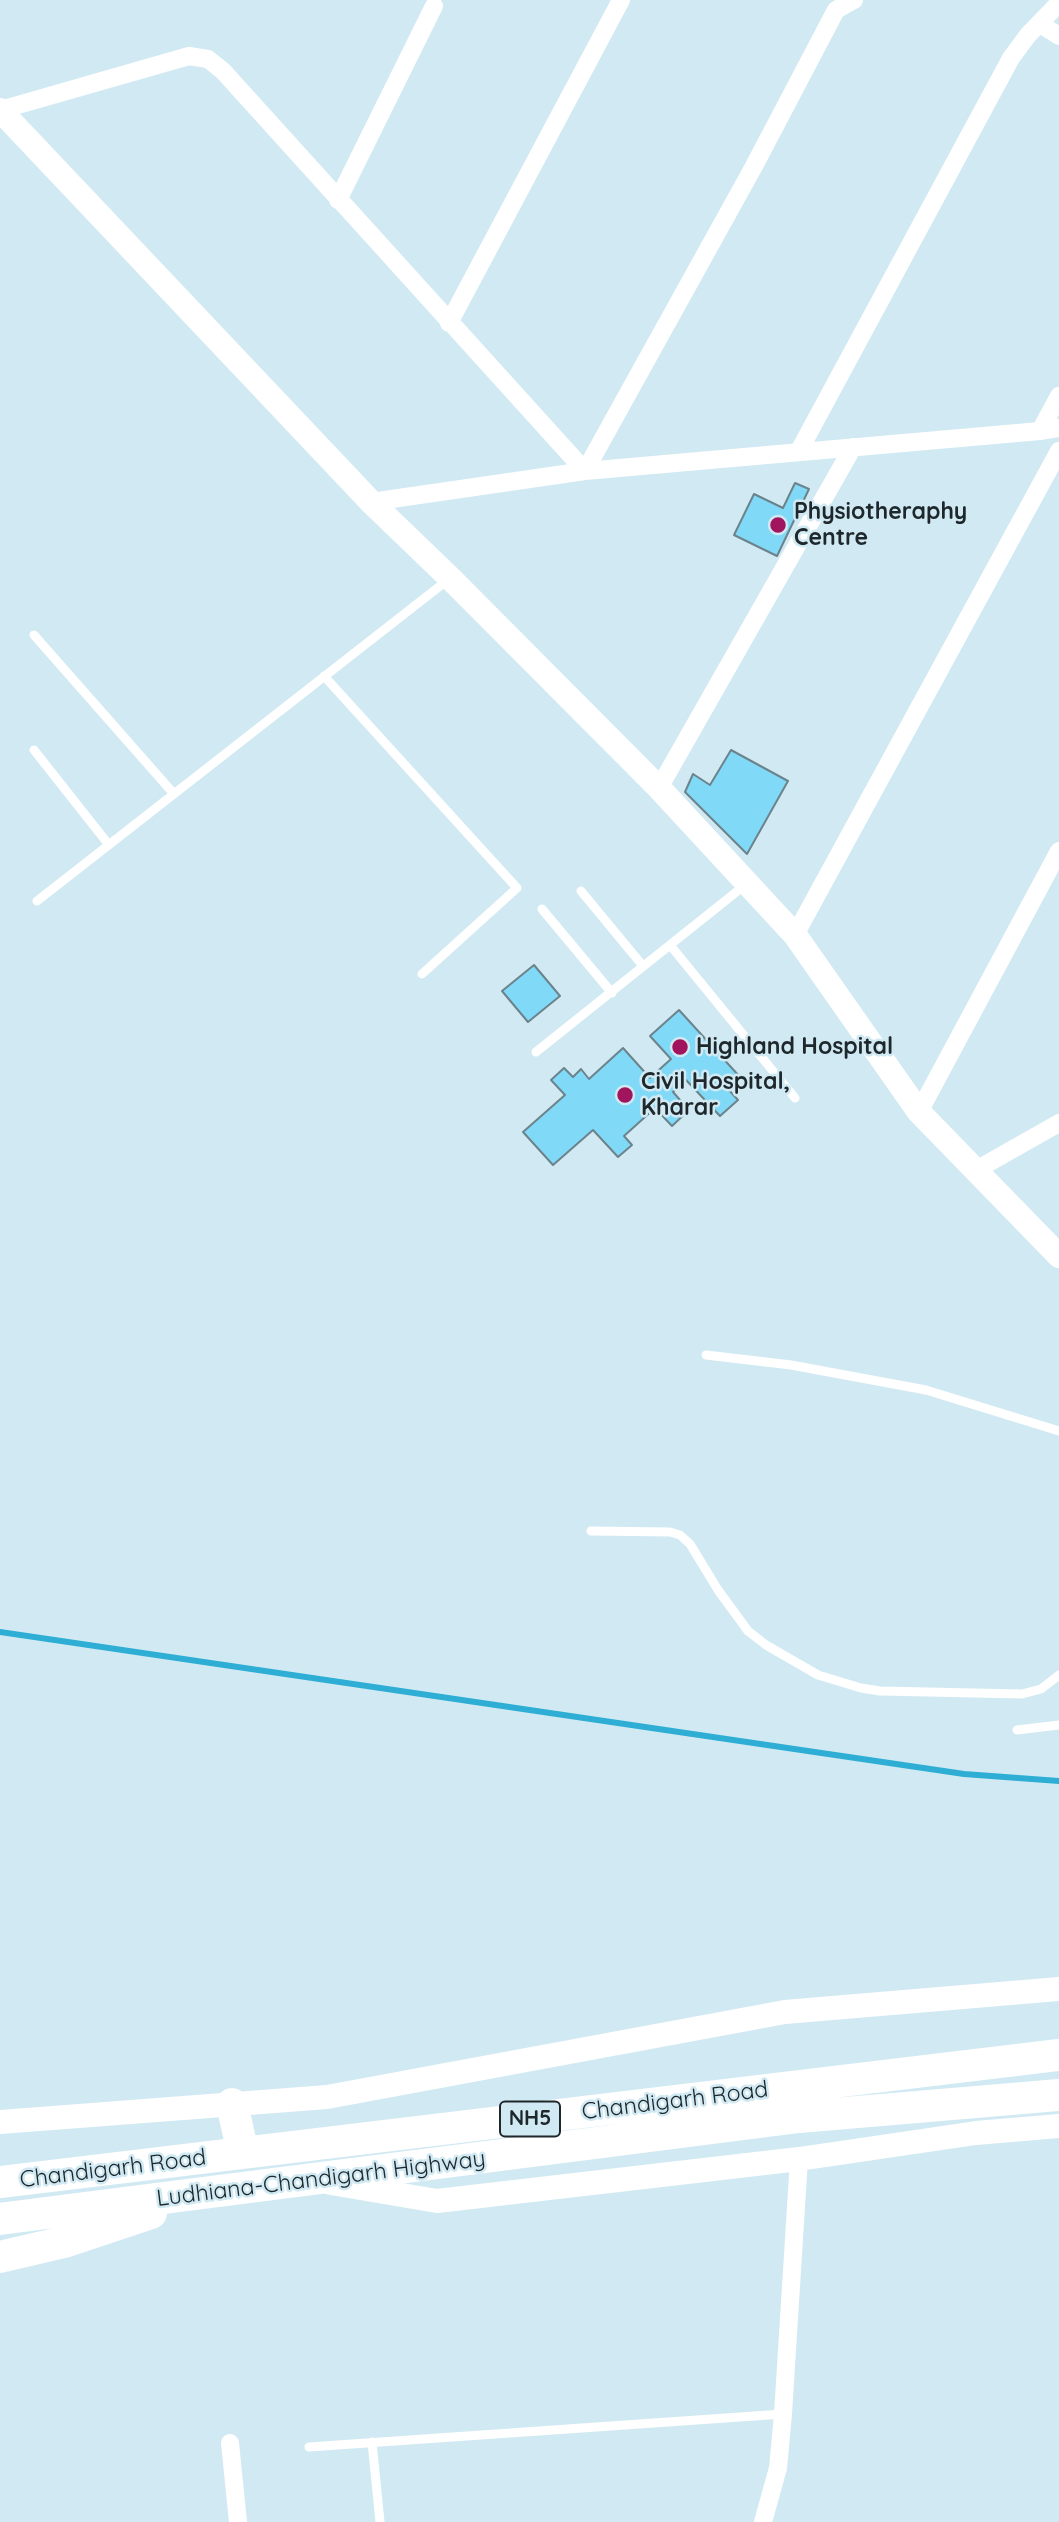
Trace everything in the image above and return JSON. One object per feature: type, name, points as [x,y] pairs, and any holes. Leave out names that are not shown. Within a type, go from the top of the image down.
[{"type":"highway","name":"Chandigarh Road","points":[[0,2182],[1059,2055]]},
{"type":"highway","name":"Ludhiana-Chandigarh Highway","points":[[0,2219],[799,2117],[1059,2095]]},
{"type":"highway","points":[[232,2104],[243,2153]]},
{"type":"highway","points":[[0,2257],[64,2242],[141,2218],[187,2196]]},
{"type":"street","points":[[449,323],[621,0]]},
{"type":"street","points":[[585,471],[753,168],[836,10],[854,0]]},
{"type":"street","points":[[799,451],[1012,58],[1028,35],[1059,3]]},
{"type":"street","points":[[338,200],[434,6]]},
{"type":"street","points":[[1040,24],[1059,36]]},
{"type":"street","points":[[585,471],[223,71],[208,59],[189,56],[0,110],[371,502],[659,788],[795,935],[919,1112],[1059,1256]]},
{"type":"street","points":[[1040,431],[1059,396]]},
{"type":"street","points":[[371,502],[585,471],[1059,428]]},
{"type":"street","points":[[659,788],[853,447]]},
{"type":"street","points":[[795,935],[1059,451]]},
{"type":"street","points":[[919,1112],[1059,851]]},
{"type":"street","points":[[976,1170],[1059,1123]]},
{"type":"street","points":[[0,2122],[327,2097],[785,2012],[1059,1989]]},
{"type":"street","points":[[315,2180],[437,2201],[799,2159],[976,2133],[1059,2126]]},
{"type":"street","points":[[763,2522],[778,2468],[799,2159]]},
{"type":"street","points":[[230,2443],[238,2522]]},
{"type":"lane","points":[[37,901],[450,578]]},
{"type":"lane","points":[[34,635],[174,794]]},
{"type":"lane","points":[[324,676],[517,888],[422,974]]},
{"type":"lane","points":[[34,750],[109,845]]},
{"type":"lane","points":[[536,1052],[746,884]]},
{"type":"lane","points":[[581,891],[643,966]]},
{"type":"lane","points":[[542,909],[612,992]]},
{"type":"lane","points":[[670,945],[795,1098]]},
{"type":"lane","points":[[706,1355],[791,1366],[926,1390],[1059,1431]]},
{"type":"lane","points":[[591,1531],[670,1532],[680,1535],[699,1557],[724,1600],[748,1630],[765,1645],[836,1682],[880,1691],[1022,1694],[1041,1689],[1059,1675]]},
{"type":"lane","points":[[1017,1730],[1059,1725]]},
{"type":"lane","points":[[309,2447],[783,2414]]},
{"type":"lane","points":[[372,2442],[380,2522]]},
{"type":"building","points":[[795,483],[809,489],[777,556],[734,535],[754,494],[783,508]]},
{"type":"building","points":[[731,750],[788,781],[747,854],[685,792],[693,774],[710,785]]},
{"type":"building","points":[[534,965],[560,996],[528,1022],[502,991]]},
{"type":"building","points":[[679,1010],[740,1077],[728,1089],[738,1100],[720,1116],[686,1080],[673,1092],[689,1110],[672,1126],[655,1108],[624,1136],[632,1145],[618,1157],[593,1130],[553,1165],[523,1132],[565,1095],[551,1080],[564,1068],[573,1077],[581,1069],[589,1079],[623,1048],[650,1078],[671,1059],[650,1036]]},
{"type":"waterway","points":[[0,1632],[964,1774],[1059,1781]]},
{"type":"place","name":"Physiotheraphy Centre","points":[[778,525]]},
{"type":"place","name":"Highland Hospital","points":[[680,1047]]},
{"type":"place","name":"Civil Hospital, Kharar","points":[[625,1095]]}]
